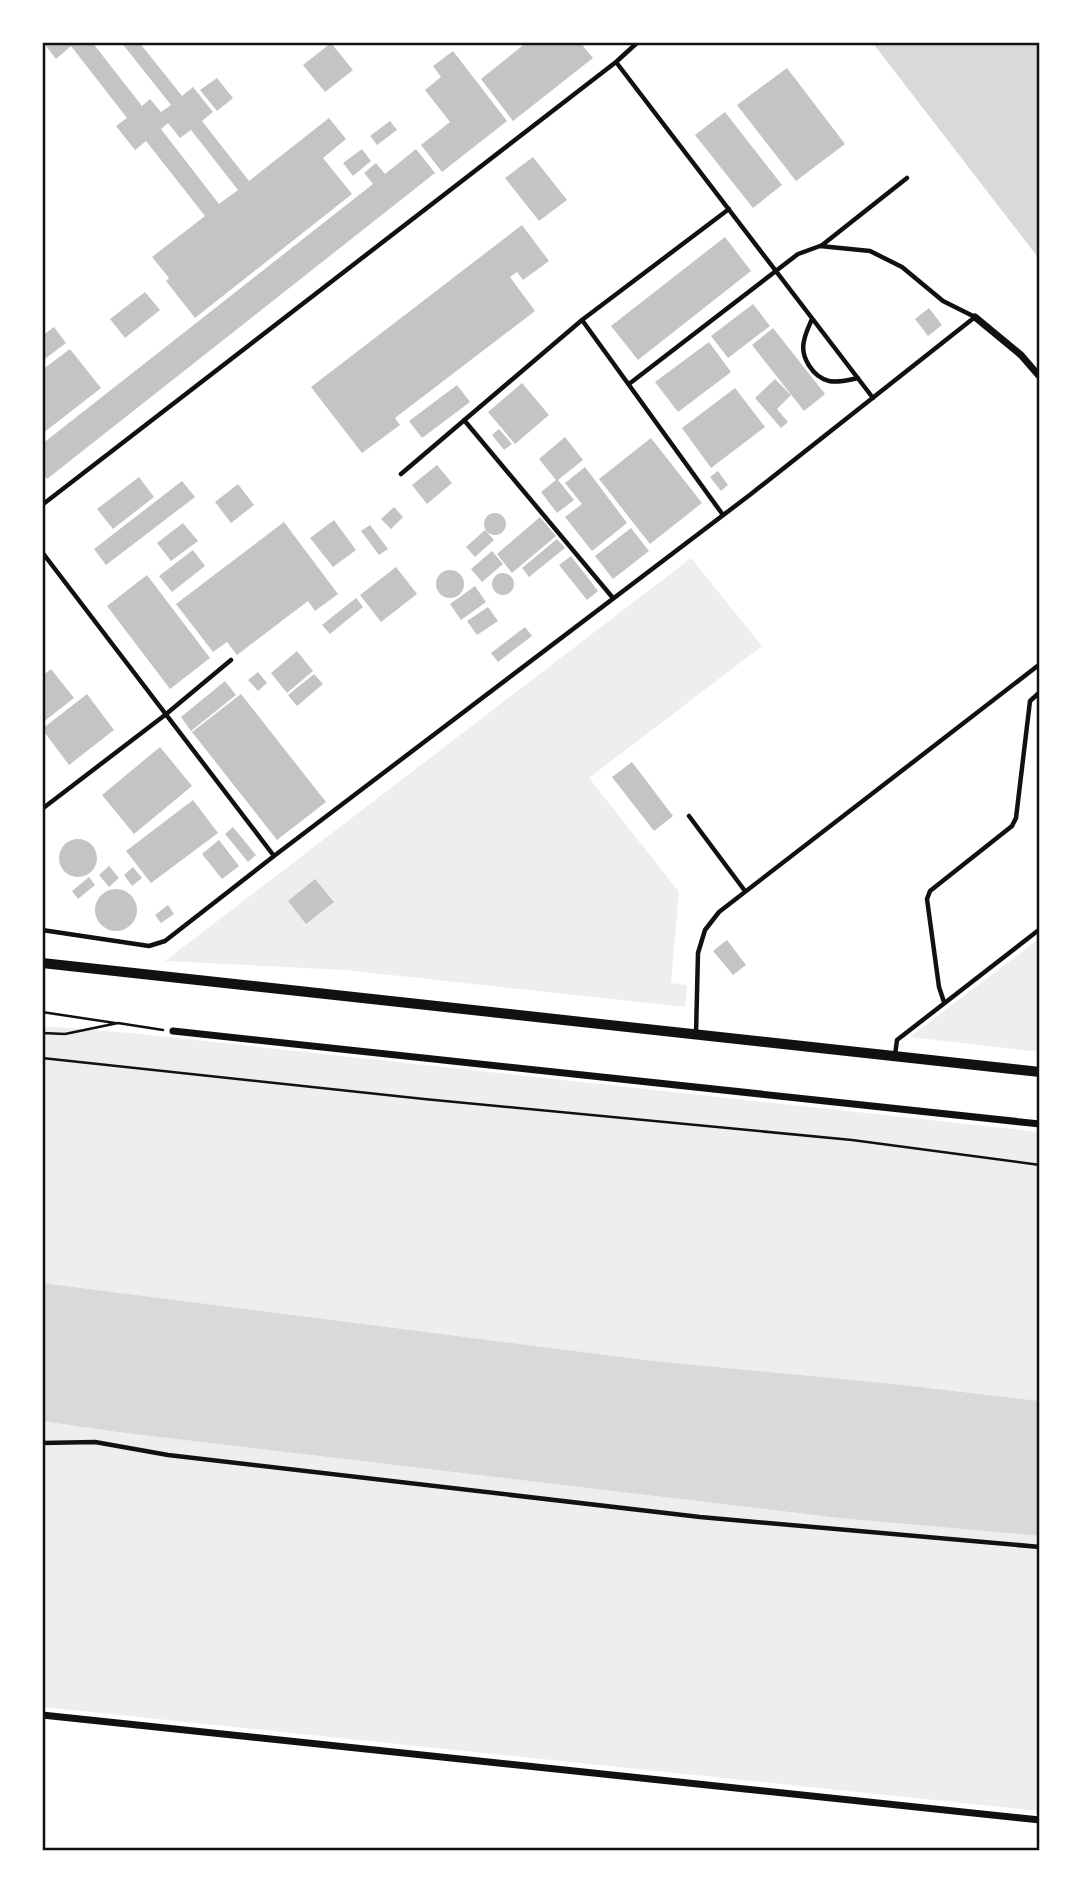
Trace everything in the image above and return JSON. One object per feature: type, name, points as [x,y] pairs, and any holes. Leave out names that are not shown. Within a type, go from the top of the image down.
[{"type":"street","points":[[975,317],[1021,355],[1040,377]]},
{"type":"street","points":[[42,963],[1040,1072]]},
{"type":"street","points":[[173,1031],[1040,1124]]},
{"type":"street","points":[[42,1715],[1040,1821]]},
{"type":"lane","points":[[42,505],[616,62],[638,42]]},
{"type":"lane","points":[[616,62],[873,398]]},
{"type":"lane","points":[[629,384],[797,254],[820,246],[907,178]]},
{"type":"lane","points":[[401,474],[582,320],[729,209]]},
{"type":"lane","points":[[42,930],[149,946],[165,941],[723,515],[975,317],[943,301],[902,267],[870,251],[820,246]]},
{"type":"lane","points":[[812,318],[803,342],[804,357],[812,369],[825,380],[839,382],[858,378]]},
{"type":"lane","points":[[582,320],[723,515]]},
{"type":"lane","points":[[464,420],[613,598]]},
{"type":"lane","points":[[42,552],[274,856]]},
{"type":"lane","points":[[42,809],[165,715],[231,660]]},
{"type":"lane","points":[[696,1035],[698,953],[705,930],[719,912],[1040,664]]},
{"type":"lane","points":[[944,1002],[939,987],[927,899],[930,891],[1012,826],[1016,818],[1030,701],[1040,692]]},
{"type":"lane","points":[[689,816],[745,891]]},
{"type":"lane","points":[[895,1056],[897,1040],[1040,929]]},
{"type":"lane","points":[[42,1443],[95,1442],[168,1455],[700,1517],[1040,1547]]},
{"type":"path","points":[[42,1012],[173,1031]]},
{"type":"path","points":[[42,1033],[65,1034],[118,1023]]},
{"type":"path","points":[[42,1058],[840,1139],[1040,1165]]},
{"type":"shaded area","points":[[872,42],[1040,42],[1040,260]]},
{"type":"shaded area","points":[[691,558],[762,646],[589,778],[679,892],[671,983],[687,985],[685,1007],[345,970],[165,961]]},
{"type":"shaded area","points":[[1040,938],[1040,1052],[910,1037]]},
{"type":"shaded area","points":[[42,1026],[131,1033],[1040,1132],[1040,1401],[654,1361],[42,1283]]},
{"type":"shaded area","points":[[42,1283],[654,1361],[1040,1401],[1040,1536],[839,1518],[42,1421]]},
{"type":"shaded area","points":[[42,1421],[839,1518],[1040,1536],[1040,1811],[42,1707]]},
{"type":"building","points":[[43,42],[92,42],[142,106],[150,99],[161,112],[171,105],[121,42],[139,42],[182,96],[193,87],[213,112],[202,121],[249,181],[329,118],[346,139],[323,158],[352,194],[195,318],[166,281],[169,278],[152,257],[205,216],[146,141],[135,150],[116,126],[127,118],[71,46],[56,59]],"holes":[[[168,123],[180,138],[191,130],[238,190],[219,204],[161,129]]]},
{"type":"building","points":[[527,42],[580,42],[593,58],[513,121],[481,79]]},
{"type":"building","points":[[331,43],[353,70],[325,92],[303,65]]},
{"type":"building","points":[[453,51],[507,121],[442,172],[421,145],[450,122],[425,90],[441,77],[433,66]]},
{"type":"building","points":[[787,68],[845,144],[796,181],[737,105]]},
{"type":"building","points":[[217,78],[233,98],[217,111],[200,90]]},
{"type":"building","points":[[725,112],[782,185],[753,208],[695,135]]},
{"type":"building","points":[[390,121],[397,130],[377,145],[370,136]]},
{"type":"building","points":[[362,149],[371,161],[353,176],[343,163]]},
{"type":"building","points":[[416,149],[435,173],[47,479],[42,473],[42,444],[373,184],[364,173],[376,163],[385,174]]},
{"type":"building","points":[[533,157],[567,200],[539,221],[505,178]]},
{"type":"building","points":[[522,225],[549,261],[523,280],[517,272],[510,277],[535,311],[395,418],[400,425],[362,453],[311,387]]},
{"type":"building","points":[[725,237],[751,271],[638,360],[611,326]]},
{"type":"building","points":[[145,292],[160,310],[125,338],[110,319]]},
{"type":"building","points":[[753,304],[770,326],[728,358],[711,336]]},
{"type":"building","points":[[929,308],[942,325],[928,336],[915,319]]},
{"type":"building","points":[[54,327],[66,343],[42,361],[42,336]]},
{"type":"building","points":[[773,328],[825,394],[804,411],[752,345]]},
{"type":"building","points":[[709,342],[731,372],[678,412],[655,382]]},
{"type":"building","points":[[70,349],[101,388],[42,434],[42,370]]},
{"type":"building","points":[[775,379],[791,395],[777,409],[788,422],[781,428],[755,398]]},
{"type":"building","points":[[522,383],[549,415],[515,444],[488,412]]},
{"type":"building","points":[[457,385],[470,402],[422,438],[409,421]]},
{"type":"building","points":[[735,388],[765,427],[711,468],[682,428]]},
{"type":"building","points":[[499,429],[512,444],[504,450],[492,435]]},
{"type":"building","points":[[565,437],[583,460],[558,480],[574,500],[557,513],[541,492],[556,480],[539,459]]},
{"type":"building","points":[[651,438],[702,503],[650,544],[599,479]]},
{"type":"building","points":[[437,465],[452,483],[427,504],[412,485]]},
{"type":"building","points":[[585,467],[627,523],[592,551],[565,517],[582,504],[565,483]]},
{"type":"building","points":[[718,471],[728,485],[721,491],[710,477]]},
{"type":"building","points":[[139,477],[154,497],[113,529],[97,509]]},
{"type":"building","points":[[182,481],[195,497],[106,565],[94,549]]},
{"type":"building","points":[[238,484],[254,505],[231,523],[215,502]]},
{"type":"building","points":[[394,507],[403,517],[391,529],[381,519]]},
{"type":"building","points":[[495,513],[503,516],[506,524],[503,532],[495,535],[487,532],[484,524],[487,516]]},
{"type":"building","points":[[540,517],[556,536],[512,573],[497,554]]},
{"type":"building","points":[[334,520],[356,550],[333,567],[310,538]]},
{"type":"building","points":[[284,522],[338,594],[315,611],[308,601],[237,655],[227,642],[213,652],[176,604]]},
{"type":"building","points":[[183,523],[198,541],[171,561],[157,543]]},
{"type":"building","points":[[370,525],[388,549],[379,555],[361,531]]},
{"type":"building","points":[[631,528],[649,551],[613,579],[595,556]]},
{"type":"building","points":[[485,530],[494,540],[475,557],[466,547]]},
{"type":"building","points":[[557,539],[565,548],[529,577],[522,568]]},
{"type":"building","points":[[193,550],[205,566],[172,592],[159,576]]},
{"type":"building","points":[[492,551],[503,564],[482,582],[471,569]]},
{"type":"building","points":[[571,556],[598,591],[587,600],[559,565]]},
{"type":"building","points":[[396,567],[417,594],[381,622],[360,595]]},
{"type":"building","points":[[450,570],[460,574],[464,584],[460,594],[450,598],[440,594],[436,584],[440,574]]},
{"type":"building","points":[[503,573],[511,576],[514,584],[511,592],[503,595],[495,592],[492,584],[495,576]]},
{"type":"building","points":[[147,575],[210,658],[170,689],[107,606]]},
{"type":"building","points":[[475,586],[486,602],[461,620],[450,604]]},
{"type":"building","points":[[356,598],[363,607],[330,634],[322,625]]},
{"type":"building","points":[[488,607],[498,621],[477,635],[467,621]]},
{"type":"building","points":[[525,627],[532,636],[498,662],[491,653]]},
{"type":"building","points":[[297,651],[313,671],[287,693],[271,673]]},
{"type":"building","points":[[51,669],[74,698],[42,723],[42,676]]},
{"type":"building","points":[[258,672],[267,683],[258,691],[248,680]]},
{"type":"building","points":[[314,674],[323,684],[297,706],[288,695]]},
{"type":"building","points":[[225,681],[236,695],[191,731],[181,717]]},
{"type":"building","points":[[87,694],[114,730],[69,765],[42,729]]},
{"type":"building","points":[[241,694],[326,802],[277,840],[192,732]]},
{"type":"building","points":[[160,747],[192,786],[134,834],[102,795]]},
{"type":"building","points":[[632,762],[673,816],[654,831],[612,777]]},
{"type":"building","points":[[193,800],[218,833],[151,883],[126,851]]},
{"type":"building","points":[[233,827],[256,855],[248,862],[225,834]]},
{"type":"building","points":[[78,839],[91,845],[97,858],[91,871],[78,877],[65,871],[59,858],[65,845]]},
{"type":"building","points":[[219,840],[239,866],[222,879],[202,854]]},
{"type":"building","points":[[109,866],[119,878],[109,887],[99,875]]},
{"type":"building","points":[[133,867],[142,878],[132,886],[124,875]]},
{"type":"building","points":[[89,877],[95,885],[78,899],[72,891]]},
{"type":"building","points":[[315,879],[334,902],[306,924],[288,901]]},
{"type":"building","points":[[116,889],[131,895],[137,910],[131,925],[116,931],[101,925],[95,910],[101,895]]},
{"type":"building","points":[[168,905],[174,914],[161,923],[155,915]]},
{"type":"building","points":[[727,940],[746,965],[733,975],[713,951]]}]
